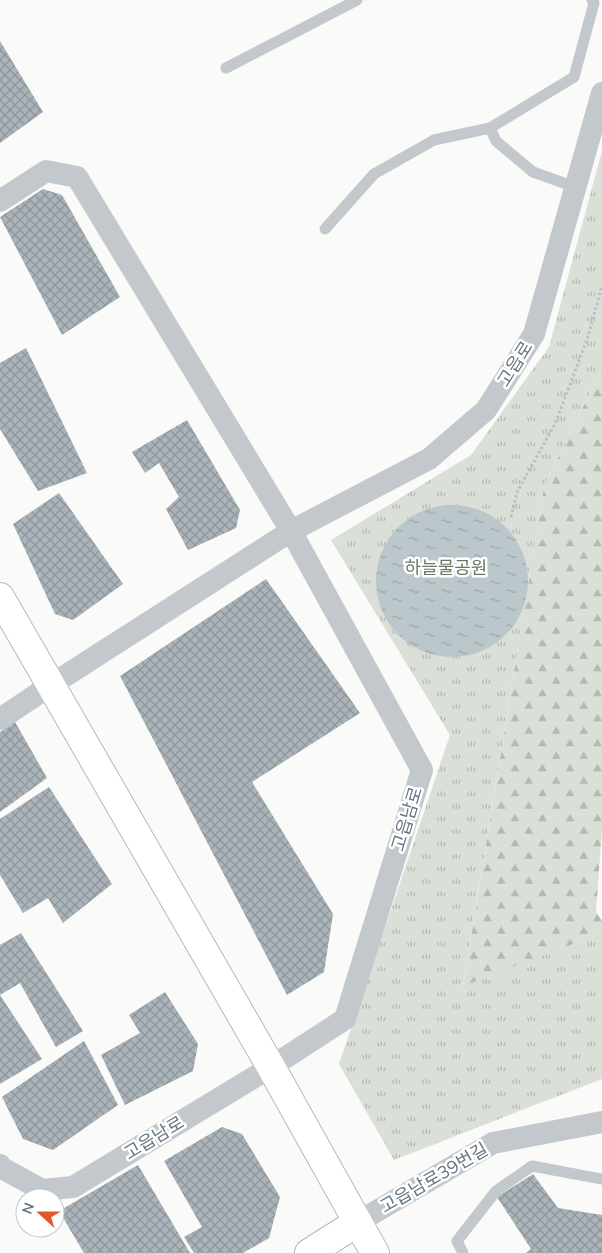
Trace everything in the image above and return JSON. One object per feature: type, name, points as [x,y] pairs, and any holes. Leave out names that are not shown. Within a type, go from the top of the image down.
[{"type":"street","name":"고읍로","points":[[292,531],[429,459],[486,410],[534,334],[602,93]]},
{"type":"street","name":"고읍남로","points":[[0,201],[46,171],[77,177],[292,531],[422,770],[346,1019],[271,1067],[73,1187],[42,1190],[2,1168],[0,1165]]},
{"type":"street","points":[[0,719],[292,531]]},
{"type":"street","points":[[0,597],[271,1067],[375,1253]]},
{"type":"street","name":"고읍남로39번길","points":[[358,1222],[493,1143],[602,1122]]},
{"type":"street","points":[[309,1253],[358,1222]]},
{"type":"lane","points":[[226,68],[357,0]]},
{"type":"lane","points":[[325,229],[374,174],[434,140],[490,128],[574,77],[594,3],[592,0]]},
{"type":"lane","points":[[490,128],[496,141],[533,172],[575,188]]},
{"type":"lane","points":[[463,1253],[456,1241],[490,1198],[496,1191],[532,1166],[602,1179]]},
{"type":"path","points":[[511,517],[516,492],[555,424],[587,340],[602,286]]},
{"type":"green space","name":"하늘물공원","points":[[602,151],[602,368],[544,486],[463,986],[602,933],[602,1079],[394,1160],[339,1064],[450,735],[331,540],[471,455],[549,347]]},
{"type":"green space","points":[[602,368],[602,829],[596,912],[602,921],[602,933],[463,987],[544,486]]},
{"type":"water","points":[[452,505],[467,506],[481,511],[506,527],[522,552],[527,566],[527,596],[522,610],[506,635],[481,651],[467,656],[452,657],[437,656],[423,651],[398,635],[382,610],[377,596],[376,581],[377,566],[382,552],[398,527],[423,511],[437,506]]},
{"type":"building","points":[[0,41],[43,112],[0,143]]},
{"type":"building","points":[[43,189],[62,195],[120,297],[62,335],[0,217]]},
{"type":"building","points":[[26,348],[87,473],[38,491],[0,429],[0,363]]},
{"type":"building","points":[[187,420],[240,510],[236,528],[188,550],[166,509],[179,497],[159,463],[145,473],[132,452]]},
{"type":"building","points":[[59,493],[123,584],[73,620],[55,614],[13,524]]},
{"type":"building","points":[[266,579],[360,713],[252,782],[333,914],[324,972],[287,995],[120,676]]},
{"type":"building","points":[[15,722],[47,778],[0,812],[0,732]]},
{"type":"building","points":[[49,787],[112,884],[63,923],[48,898],[23,913],[0,875],[0,819]]},
{"type":"building","points":[[21,933],[83,1031],[56,1047],[20,983],[0,995],[0,945]]},
{"type":"building","points":[[165,992],[198,1044],[193,1071],[125,1105],[101,1055],[140,1033],[129,1015]]},
{"type":"building","points":[[0,995],[42,1059],[0,1084]]},
{"type":"building","points":[[84,1041],[118,1105],[53,1150],[23,1139],[2,1097]]},
{"type":"building","points":[[222,1127],[242,1134],[280,1197],[269,1238],[243,1253],[194,1253],[184,1237],[202,1227],[164,1161]]},
{"type":"building","points":[[138,1165],[190,1253],[84,1253],[65,1221],[65,1208]]},
{"type":"building","points":[[533,1174],[558,1208],[602,1215],[602,1253],[526,1253],[531,1249],[497,1197]]}]
